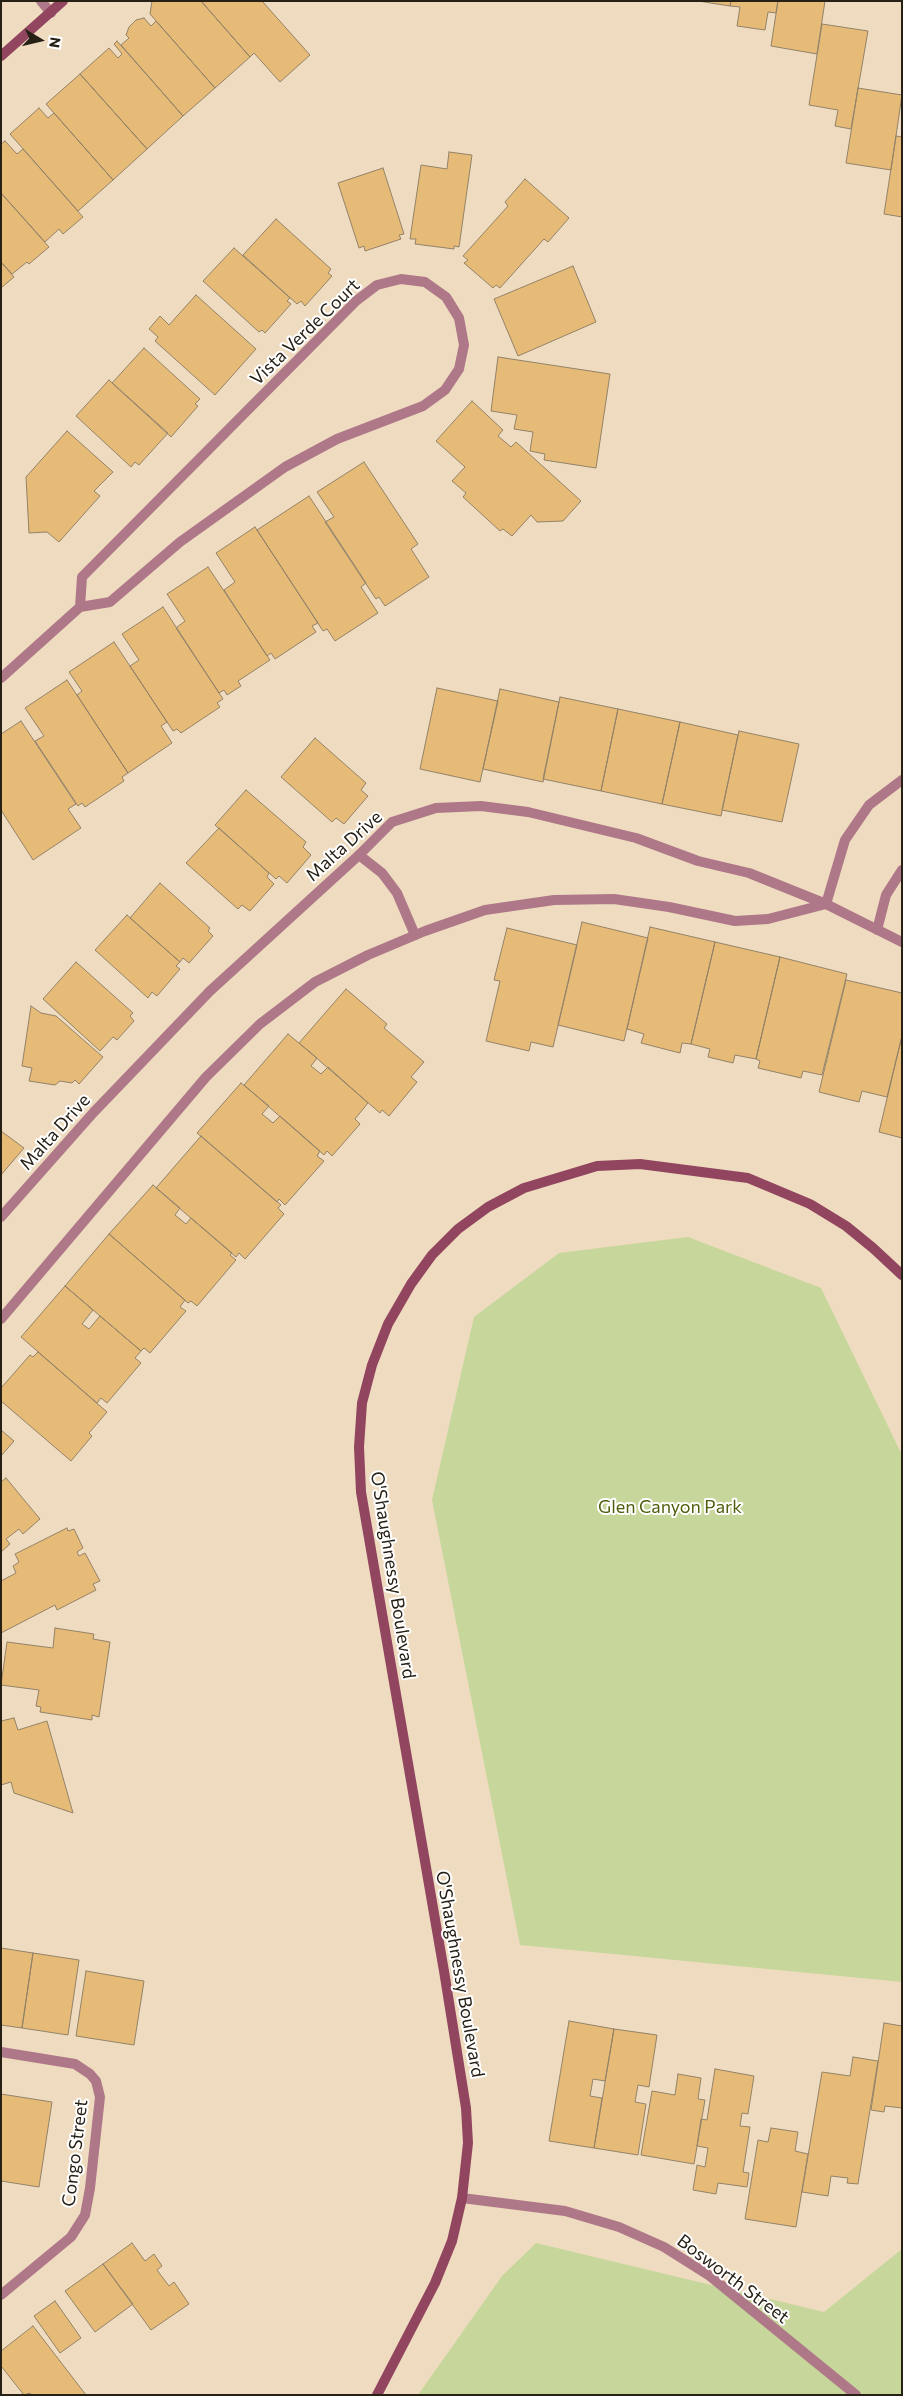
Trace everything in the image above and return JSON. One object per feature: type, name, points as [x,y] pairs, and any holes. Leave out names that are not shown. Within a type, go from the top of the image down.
[{"type":"main road","points":[[1,56],[63,1]]},
{"type":"main road","name":"O'Shaughnessy Boulevard","points":[[462,2198],[468,2143],[466,2108],[361,1492],[358,1447],[362,1403],[372,1364],[388,1324],[411,1284],[432,1255],[458,1229],[488,1207],[524,1188],[597,1166],[640,1164],[748,1178],[810,1204],[838,1221],[873,1248],[902,1275]]},
{"type":"main road","points":[[377,2395],[436,2283],[452,2241],[462,2198]]},
{"type":"street","points":[[41,1],[51,13]]},
{"type":"street","name":"Vista Verde Court","points":[[401,279],[425,282],[446,297],[459,318],[464,346],[459,370],[445,390],[423,406],[337,439],[285,467],[180,542],[110,602],[80,607],[82,577],[356,301],[377,285],[401,279]]},
{"type":"street","points":[[1,678],[80,607]]},
{"type":"street","points":[[1,1319],[206,1077],[260,1024],[315,982],[368,955],[415,935],[485,910],[554,900],[614,899],[669,907],[735,921],[768,919],[826,904],[845,840],[869,805],[902,780]]},
{"type":"street","name":"Malta Drive","points":[[1,1217],[93,1113],[210,991],[359,855],[392,822],[436,808],[481,806],[528,812],[636,838],[698,861],[749,873],[826,904],[902,942]]},
{"type":"street","points":[[359,855],[382,873],[396,894],[415,935]]},
{"type":"street","points":[[877,930],[886,896],[902,870]]},
{"type":"street","name":"Congo Street","points":[[1,2052],[75,2064],[90,2074],[96,2082],[100,2097],[90,2188],[84,2215],[71,2237],[1,2296]]},
{"type":"street","name":"Bosworth Street","points":[[462,2198],[565,2211],[619,2227],[664,2247],[710,2276],[856,2395]]},
{"type":"green space","name":"Glen Canyon Park","points":[[688,1237],[821,1288],[902,1455],[902,1982],[520,1945],[432,1500],[474,1317],[559,1253]]},
{"type":"green space","points":[[536,2243],[824,2312],[902,2249],[902,2395],[418,2395],[502,2276]]},
{"type":"building","points":[[152,1],[201,1],[250,57],[215,88],[150,14]]},
{"type":"building","points":[[201,1],[262,1],[310,55],[280,82],[254,53],[250,57]]},
{"type":"building","points":[[698,1],[731,1],[730,6]]},
{"type":"building","points":[[731,1],[778,1],[776,13],[768,12],[765,30],[737,26],[740,7],[730,6]]},
{"type":"building","points":[[778,1],[825,1],[817,54],[771,46]]},
{"type":"building","points":[[144,18],[151,26],[156,21],[215,88],[183,116],[121,45],[129,38],[126,35],[129,27],[136,20]]},
{"type":"building","points":[[822,24],[868,31],[851,129],[835,126],[838,110],[809,105]]},
{"type":"building","points":[[117,41],[183,116],[147,149],[80,74],[109,48],[118,58],[122,54],[114,44]]},
{"type":"building","points":[[80,74],[147,149],[113,180],[46,104]]},
{"type":"building","points":[[858,88],[902,95],[891,170],[846,163]]},
{"type":"building","points":[[39,108],[48,118],[54,113],[113,180],[78,211],[10,134]]},
{"type":"building","points":[[896,136],[902,137],[902,217],[884,214]]},
{"type":"building","points":[[5,141],[17,154],[23,149],[83,217],[63,234],[59,229],[45,242],[1,193],[1,144]]},
{"type":"building","points":[[449,152],[472,155],[459,247],[454,246],[454,249],[415,244],[416,239],[410,239],[421,165],[447,169]]},
{"type":"building","points":[[383,168],[404,234],[399,235],[401,239],[365,251],[364,246],[359,248],[338,183]]},
{"type":"building","points":[[525,179],[569,218],[548,242],[544,239],[500,288],[496,285],[493,288],[464,263],[468,260],[463,256],[508,206],[505,202]]},
{"type":"building","points":[[1,193],[49,247],[29,264],[27,262],[12,274],[1,262]]},
{"type":"building","points":[[276,219],[331,269],[328,273],[332,276],[305,306],[301,301],[297,304],[243,255]]},
{"type":"building","points":[[234,248],[290,298],[287,301],[291,304],[265,333],[262,330],[259,332],[203,281]]},
{"type":"building","points":[[1,262],[14,277],[1,288]]},
{"type":"building","points":[[573,266],[596,322],[518,356],[494,299]]},
{"type":"building","points":[[196,295],[256,349],[215,395],[155,341],[158,337],[149,329],[160,316],[169,325]]},
{"type":"building","points":[[144,348],[200,399],[195,404],[198,406],[171,437],[112,383]]},
{"type":"building","points":[[498,357],[610,374],[596,468],[544,460],[545,454],[530,451],[533,432],[514,429],[517,415],[491,411]]},
{"type":"building","points":[[109,380],[168,433],[139,465],[135,462],[131,467],[76,416]]},
{"type":"building","points":[[472,401],[503,430],[498,436],[511,447],[516,442],[581,501],[563,521],[537,522],[531,515],[512,536],[503,529],[500,531],[463,497],[466,493],[452,481],[465,467],[436,441]]},
{"type":"building","points":[[67,431],[113,472],[94,491],[100,496],[59,542],[47,532],[29,533],[26,477]]},
{"type":"building","points":[[364,462],[418,544],[411,549],[429,577],[385,606],[379,597],[376,599],[325,522],[334,517],[317,492]]},
{"type":"building","points":[[309,496],[366,583],[361,587],[378,613],[335,641],[327,629],[323,631],[257,530]]},
{"type":"building","points":[[255,527],[318,623],[312,626],[316,632],[275,659],[271,653],[267,656],[224,590],[235,582],[216,553]]},
{"type":"building","points":[[208,567],[270,660],[238,681],[241,686],[227,695],[224,690],[219,693],[176,628],[185,621],[167,594]]},
{"type":"building","points":[[163,607],[223,699],[217,703],[220,707],[181,733],[177,729],[173,731],[130,666],[139,660],[122,634]]},
{"type":"building","points":[[114,642],[167,722],[161,726],[172,743],[128,773],[77,695],[82,691],[69,672]]},
{"type":"building","points":[[67,680],[128,773],[122,777],[124,781],[85,807],[82,803],[78,806],[35,741],[44,736],[25,708]]},
{"type":"building","points":[[437,688],[498,701],[480,782],[420,769]]},
{"type":"building","points":[[500,689],[559,702],[543,782],[483,769]]},
{"type":"building","points":[[560,697],[618,709],[601,791],[543,779]]},
{"type":"building","points":[[618,709],[680,722],[662,804],[601,791]]},
{"type":"building","points":[[21,721],[76,804],[68,809],[81,828],[33,860],[1,810],[1,734]]},
{"type":"building","points":[[680,722],[738,735],[721,816],[662,804]]},
{"type":"building","points":[[739,731],[799,744],[782,822],[722,810]]},
{"type":"building","points":[[315,738],[366,783],[361,790],[368,796],[344,824],[336,818],[332,822],[281,777]]},
{"type":"building","points":[[246,790],[306,842],[303,847],[311,855],[287,883],[279,876],[276,879],[215,825]]},
{"type":"building","points":[[219,828],[269,873],[267,877],[274,884],[250,911],[242,905],[238,909],[186,863]]},
{"type":"building","points":[[160,883],[210,928],[208,931],[213,936],[189,963],[183,958],[180,962],[130,918]]},
{"type":"building","points":[[127,915],[180,962],[176,966],[180,969],[157,996],[152,992],[148,998],[95,950]]},
{"type":"building","points":[[582,922],[648,938],[624,1041],[558,1025]]},
{"type":"building","points":[[650,927],[715,942],[691,1044],[682,1043],[680,1053],[641,1043],[644,1034],[627,1029]]},
{"type":"building","points":[[507,928],[577,945],[553,1047],[531,1042],[529,1051],[486,1041],[500,981],[494,980]]},
{"type":"building","points":[[715,942],[780,957],[756,1059],[735,1055],[733,1063],[708,1057],[710,1049],[691,1044]]},
{"type":"building","points":[[780,957],[847,974],[822,1075],[803,1071],[801,1078],[758,1068],[760,1061],[756,1059]]},
{"type":"building","points":[[76,962],[133,1013],[130,1016],[134,1021],[117,1040],[113,1037],[100,1051],[43,999]]},
{"type":"building","points":[[846,980],[902,993],[902,1036],[887,1097],[862,1091],[859,1102],[819,1092]]},
{"type":"building","points":[[346,989],[387,1024],[384,1028],[424,1062],[411,1077],[417,1082],[389,1116],[382,1110],[380,1113],[299,1043]]},
{"type":"building","points":[[31,1006],[41,1013],[56,1016],[103,1057],[79,1084],[75,1080],[72,1083],[60,1081],[55,1085],[29,1081],[32,1068],[22,1066]]},
{"type":"building","points":[[288,1034],[317,1058],[311,1066],[321,1074],[328,1067],[368,1103],[355,1119],[360,1124],[332,1156],[327,1151],[324,1155],[244,1085]]},
{"type":"building","points":[[902,1036],[902,1138],[879,1132]]},
{"type":"building","points":[[241,1083],[269,1106],[262,1114],[273,1123],[280,1116],[320,1151],[317,1156],[324,1161],[285,1205],[279,1199],[277,1202],[197,1133]]},
{"type":"building","points":[[1,1131],[24,1148],[1,1175]]},
{"type":"building","points":[[201,1136],[281,1205],[278,1208],[284,1214],[245,1259],[239,1253],[236,1257],[156,1188]]},
{"type":"building","points":[[153,1185],[180,1208],[175,1215],[186,1224],[191,1218],[232,1253],[230,1255],[236,1260],[197,1306],[191,1301],[188,1303],[109,1234]]},
{"type":"building","points":[[109,1234],[185,1300],[180,1307],[186,1311],[150,1353],[144,1348],[141,1351],[65,1286]]},
{"type":"building","points":[[65,1286],[93,1310],[82,1324],[89,1329],[100,1316],[141,1351],[135,1358],[141,1363],[107,1403],[101,1398],[97,1403],[21,1337]]},
{"type":"building","points":[[38,1352],[107,1412],[89,1433],[92,1436],[71,1461],[1,1401],[1,1388],[30,1355],[33,1357]]},
{"type":"building","points":[[1,1430],[14,1441],[1,1456]]},
{"type":"building","points":[[6,1478],[40,1519],[23,1534],[19,1529],[6,1539],[10,1544],[1,1552],[1,1482]]},
{"type":"building","points":[[67,1528],[68,1531],[74,1529],[83,1548],[77,1552],[79,1556],[85,1553],[100,1581],[93,1584],[96,1590],[57,1610],[55,1605],[1,1633],[1,1581],[16,1573],[13,1566],[19,1562],[15,1554]]},
{"type":"building","points":[[55,1628],[94,1634],[93,1639],[110,1642],[99,1717],[92,1715],[92,1720],[40,1712],[41,1707],[36,1706],[39,1690],[1,1685],[7,1642],[53,1648]]},
{"type":"building","points":[[14,1718],[18,1730],[47,1721],[73,1813],[14,1793],[11,1782],[1,1785],[1,1721]]},
{"type":"building","points":[[1,1948],[33,1953],[22,2028],[1,2025]]},
{"type":"building","points":[[33,1953],[79,1960],[68,2035],[22,2028]]},
{"type":"building","points":[[86,1971],[144,1981],[134,2045],[76,2036]]},
{"type":"building","points":[[569,2021],[614,2029],[605,2081],[593,2079],[590,2096],[602,2098],[594,2148],[549,2141]]},
{"type":"building","points":[[884,2023],[902,2026],[902,2108],[885,2106],[884,2112],[871,2110]]},
{"type":"building","points":[[614,2029],[657,2035],[649,2087],[638,2085],[635,2102],[646,2104],[638,2155],[594,2148]]},
{"type":"building","points":[[853,2057],[878,2061],[858,2184],[847,2183],[848,2178],[831,2176],[828,2196],[802,2192],[822,2072],[850,2076]]},
{"type":"building","points":[[715,2069],[754,2076],[748,2114],[742,2113],[740,2126],[750,2127],[743,2172],[749,2173],[747,2187],[718,2183],[716,2194],[693,2190],[697,2165],[705,2167],[708,2148],[697,2146],[701,2119],[707,2120]]},
{"type":"building","points":[[678,2074],[701,2078],[698,2099],[705,2100],[694,2164],[641,2155],[652,2091],[675,2095]]},
{"type":"building","points":[[1,2094],[52,2102],[39,2187],[1,2181]]},
{"type":"building","points":[[771,2128],[798,2132],[795,2151],[808,2154],[796,2227],[745,2219],[758,2140],[768,2142]]},
{"type":"building","points":[[132,2243],[145,2261],[154,2254],[162,2266],[157,2270],[169,2286],[174,2282],[189,2304],[151,2330],[103,2264]]},
{"type":"building","points":[[103,2264],[133,2304],[95,2332],[65,2291]]},
{"type":"building","points":[[55,2301],[81,2338],[60,2353],[34,2316]]},
{"type":"building","points":[[33,2326],[86,2395],[31,2395],[30,2393],[24,2395],[1,2366],[1,2351]]}]
